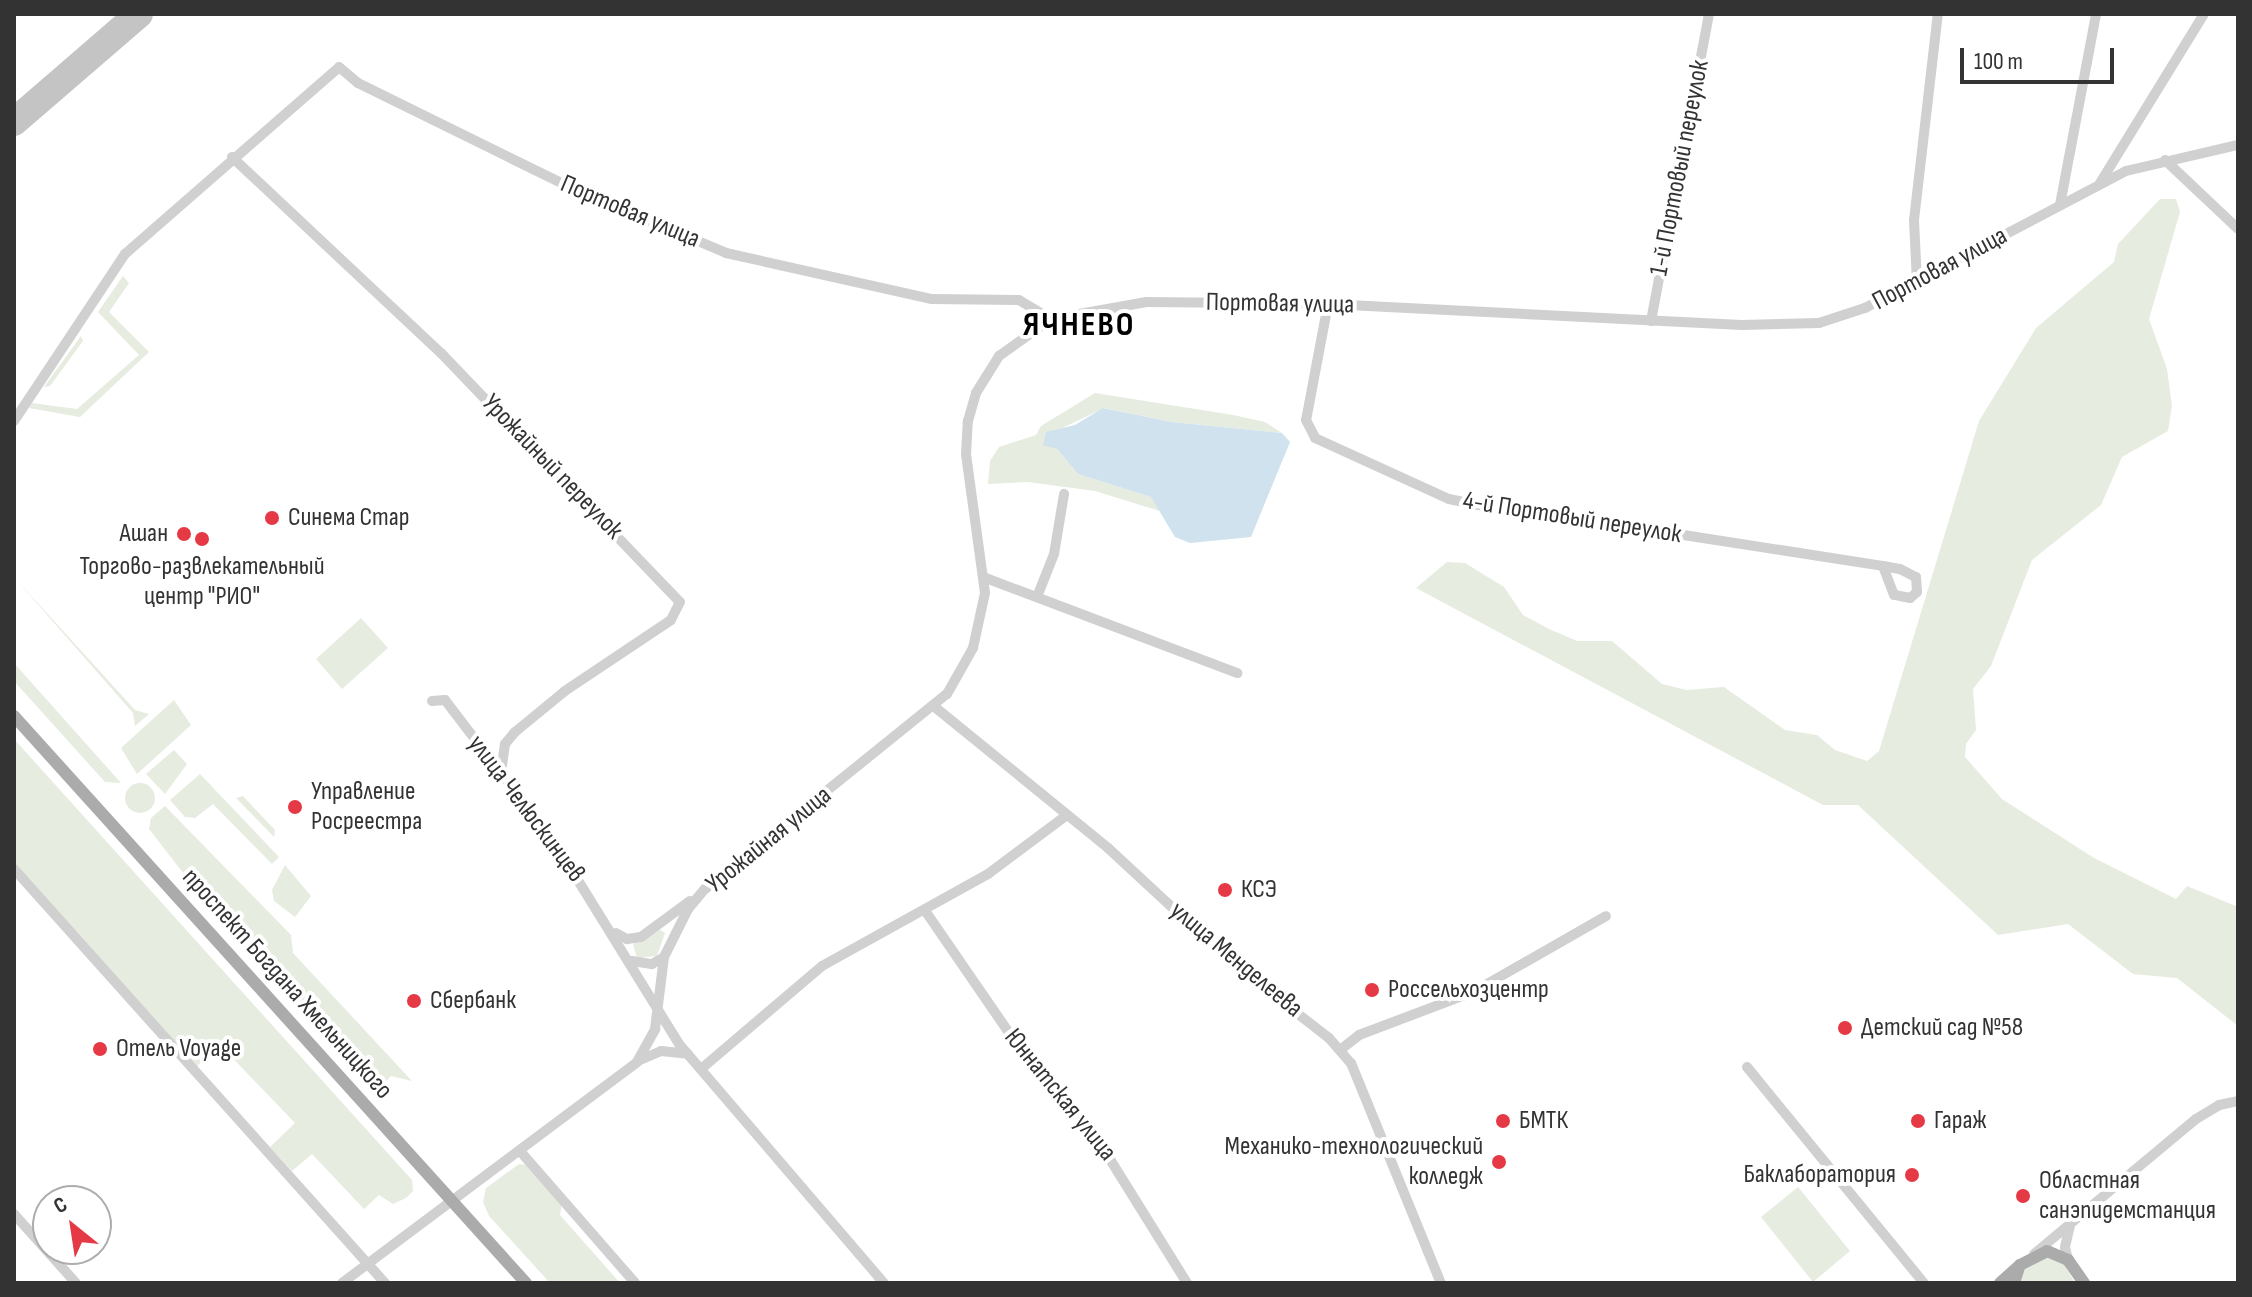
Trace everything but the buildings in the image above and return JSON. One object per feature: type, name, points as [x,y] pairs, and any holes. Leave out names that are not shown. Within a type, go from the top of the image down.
[{"type":"main road","name":"проспект Богдана Хмельницкого","points":[[14,716],[526,1283]]},
{"type":"main road","points":[[2000,1283],[2033,1255],[2058,1253],[2068,1260],[2081,1281]]},
{"type":"main road","points":[[2014,1283],[2020,1265]]},
{"type":"street","name":"1-й Портовый переулок","points":[[1651,321],[1709,14]]},
{"type":"street","points":[[1917,282],[1914,220],[1938,14]]},
{"type":"street","points":[[2060,205],[2096,14]]},
{"type":"street","points":[[2099,185],[2204,14]]},
{"type":"street","name":"Портовая улица","points":[[232,157],[339,67],[358,83],[563,184],[726,253],[932,299],[1019,300],[1034,304],[1051,319],[1146,302],[1328,304],[1651,321],[1819,323],[1917,282],[2099,185],[2165,160],[2238,145]]},
{"type":"street","points":[[14,421],[125,254],[232,157]]},
{"type":"street","name":"Урожайный переулок","points":[[232,157],[441,353],[680,602],[671,620],[565,691],[515,732],[505,744],[501,774]]},
{"type":"street","points":[[2165,160],[2238,229]]},
{"type":"street","name":"4-й Портовый переулок","points":[[1328,304],[1306,420],[1315,438],[1449,499],[1883,566]]},
{"type":"street","name":"Урожайная улица","points":[[342,1283],[366,1262],[454,1201],[637,1062],[652,1040],[664,957],[678,924],[705,889],[936,708],[973,648],[983,611],[983,577],[966,455],[968,421],[976,393],[999,356],[1051,319]]},
{"type":"street","points":[[1037,597],[1054,554],[1064,494]]},
{"type":"street","points":[[983,577],[1237,673]]},
{"type":"street","name":"улица Челюскинцев","points":[[432,701],[445,700],[501,774],[614,932],[679,1044],[688,1054]]},
{"type":"street","name":"улица Менделеева","points":[[936,708],[1067,815],[1231,962],[1340,1050],[1351,1063],[1441,1283]]},
{"type":"street","points":[[701,1069],[822,966],[926,912],[988,874],[1067,815]]},
{"type":"street","points":[[14,869],[385,1283]]},
{"type":"street","points":[[614,932],[627,939],[641,937],[705,889]]},
{"type":"street","name":"Юннатская улица","points":[[926,912],[1029,1062],[1088,1124],[1187,1283]]},
{"type":"street","points":[[1340,1050],[1359,1035],[1473,992],[1606,916]]},
{"type":"street","points":[[632,961],[652,964],[664,957]]},
{"type":"street","points":[[652,1040],[664,1036],[679,1044]]},
{"type":"street","points":[[637,1062],[661,1051],[688,1054],[884,1283]]},
{"type":"street","points":[[1747,1067],[1924,1283]]},
{"type":"street","points":[[2033,1255],[2196,1119],[2219,1105],[2238,1101]]},
{"type":"street","points":[[520,1151],[635,1283]]},
{"type":"street","points":[[14,1214],[76,1283]]},
{"type":"street","points":[[2068,1260],[2065,1247],[2071,1224]]},
{"type":"shaded area","points":[[2160,199],[2176,199],[2180,212],[2149,319],[2167,369],[2172,406],[2168,431],[2122,457],[2101,505],[2032,560],[1991,666],[1973,689],[1976,730],[1966,744],[1965,757],[2002,799],[2094,858],[2176,899],[2187,886],[2238,907],[2238,1026],[2177,978],[2133,974],[2068,924],[1998,935],[1858,805],[1823,805],[1416,588],[1447,562],[1465,563],[1504,587],[1523,615],[1549,629],[1577,641],[1612,641],[1662,684],[1687,690],[1724,687],[1785,730],[1817,735],[1835,750],[1867,761],[1879,751],[1979,421],[2036,328],[2114,262],[2118,244]]},
{"type":"shaded area","points":[[123,276],[129,283],[109,312],[149,352],[80,417],[29,408],[32,403],[77,409],[139,355],[98,312]]},
{"type":"shaded area","points":[[81,336],[83,341],[50,386],[44,387]]},
{"type":"shaded area","points":[[1095,393],[1233,415],[1265,422],[1282,433],[1172,422],[1104,408],[1052,433],[1057,449],[1078,474],[1151,497],[1163,512],[1095,491],[1028,482],[988,484],[990,461],[999,447],[1036,435],[1041,426]]},
{"type":"shaded area","points":[[14,577],[135,710],[149,714],[135,726],[133,713]]},
{"type":"shaded area","points":[[361,618],[388,648],[342,689],[316,659]]},
{"type":"shaded area","points":[[14,663],[121,783],[105,782],[14,681]]},
{"type":"shaded area","points":[[174,700],[191,725],[137,774],[121,748]]},
{"type":"shaded area","points":[[14,739],[412,1180],[413,1191],[406,1198],[393,1204],[379,1195],[364,1209],[312,1154],[292,1171],[270,1147],[295,1123],[221,1046],[197,1066],[14,865]]},
{"type":"shaded area","points":[[174,750],[187,764],[165,794],[146,774]]},
{"type":"shaded area","points":[[200,774],[279,857],[272,864],[213,804],[195,818],[185,817],[170,800]]},
{"type":"shaded area","points":[[140,783],[151,787],[155,798],[151,809],[140,813],[129,809],[125,798],[129,787]]},
{"type":"shaded area","points":[[243,796],[275,830],[274,837],[236,798]]},
{"type":"shaded area","points":[[165,806],[291,935],[293,953],[412,1081],[391,1076],[384,1083],[329,1027],[307,1014],[201,896],[149,829],[151,818]]},
{"type":"shaded area","points":[[285,865],[311,896],[295,917],[274,901],[272,890]]},
{"type":"shaded area","points":[[659,929],[665,933],[657,956],[637,958],[633,944]]},
{"type":"shaded area","points":[[519,1164],[528,1165],[562,1203],[560,1215],[620,1283],[550,1283],[489,1216],[483,1202],[486,1188]]},
{"type":"shaded area","points":[[1798,1187],[1850,1251],[1813,1282],[1761,1217]]},
{"type":"shaded area","points":[[2047,1257],[2064,1264],[2075,1283],[2020,1283],[2025,1269]]},
{"type":"water","points":[[1103,408],[1172,422],[1282,433],[1290,442],[1251,537],[1190,543],[1175,537],[1151,497],[1078,474],[1057,449],[1043,445],[1046,432],[1075,425]]},
{"type":"taxiway","points":[[14,122],[139,14]]},
{"type":"place","name":"Синема Стар","points":[[272,518]]},
{"type":"place","name":"Ашан","points":[[184,534]]},
{"type":"place","name":"Торгово-развлекательный центр \"РИО\"","points":[[202,539]]},
{"type":"place","name":"Управление Росреестра","points":[[295,807]]},
{"type":"place","name":"КСЭ","points":[[1225,890]]},
{"type":"place","name":"Россельхозцентр","points":[[1372,990]]},
{"type":"place","name":"Сбербанк","points":[[414,1001]]},
{"type":"place","name":"Детский сад №58","points":[[1845,1028]]},
{"type":"place","name":"Отель Voyage","points":[[100,1049]]},
{"type":"place","name":"БМТК","points":[[1503,1121]]},
{"type":"place","name":"Гараж","points":[[1918,1121]]},
{"type":"place","name":"Механико-технологический колледж","points":[[1499,1162]]},
{"type":"place","name":"Баклаборатория","points":[[1912,1175]]},
{"type":"place","name":"Областная санэпидемстанция","points":[[2023,1196]]},
{"type":"district","name":"ЯЧНЕВО","points":[[1079,325]]}]
